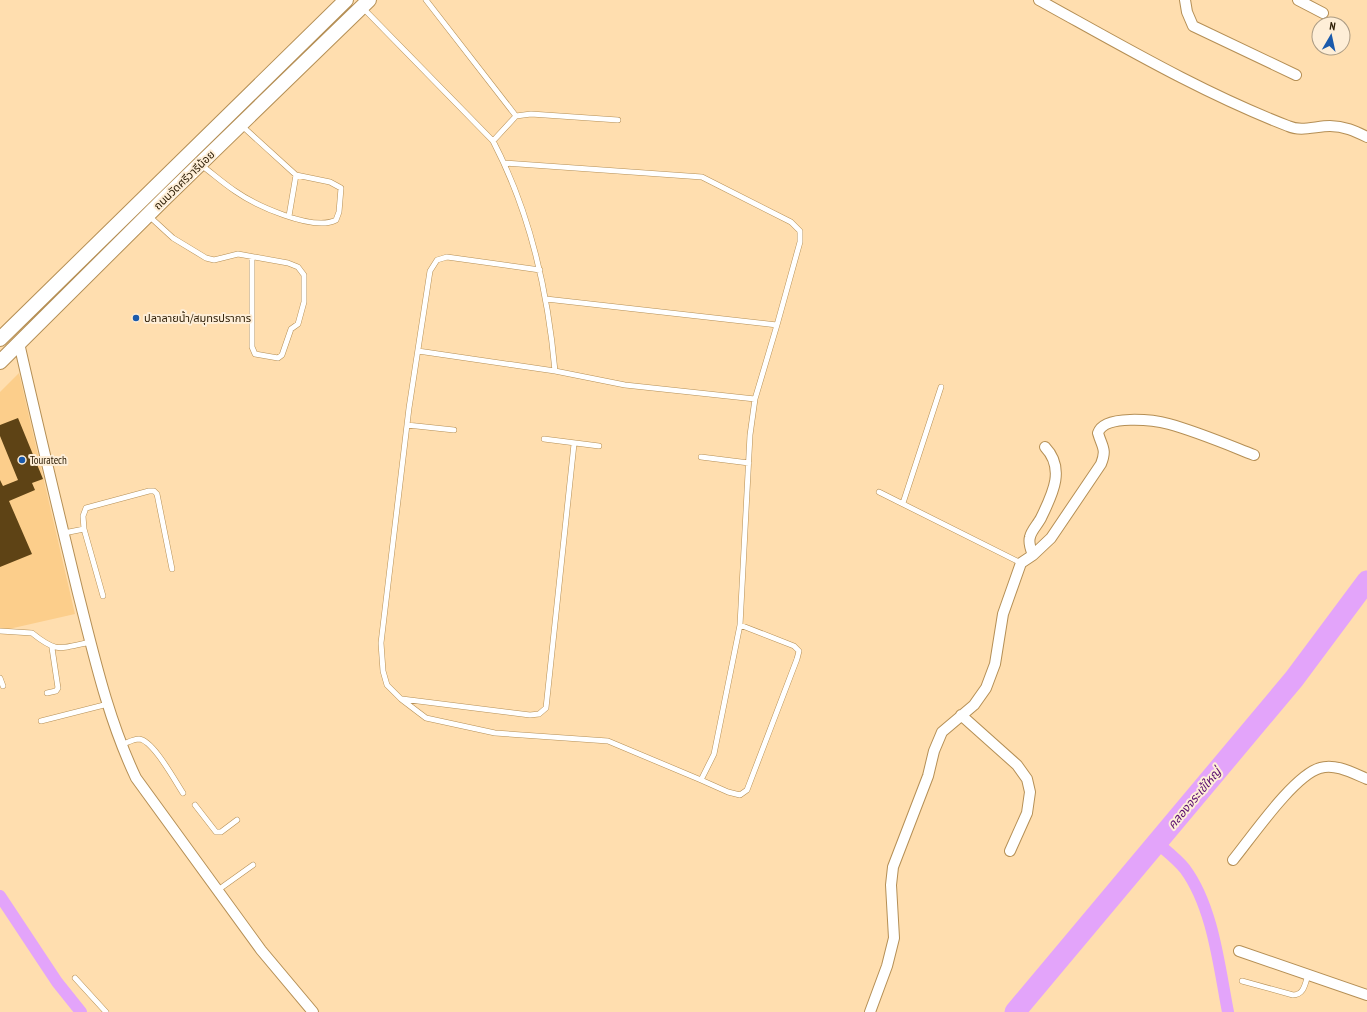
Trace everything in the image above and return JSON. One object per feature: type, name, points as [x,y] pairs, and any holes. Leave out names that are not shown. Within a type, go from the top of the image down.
[{"type":"main road","name":"ถนนวัดศรีวารีน้อย","points":[[0,339],[346,0]]},
{"type":"main road","name":"ถนนวัดศรีวารีน้อย","points":[[0,362],[240,124],[366,4]]},
{"type":"main road","points":[[28,312],[39,323]]},
{"type":"street","points":[[1039,0],[1157,66],[1239,106],[1278,123],[1293,128],[1340,127],[1352,130],[1367,137]]},
{"type":"street","points":[[1185,0],[1192,26],[1296,75]]},
{"type":"street","points":[[1298,0],[1323,13]]},
{"type":"street","points":[[19,343],[90,642],[121,745],[136,778],[262,950],[313,1012]]},
{"type":"street","points":[[870,1012],[887,966],[894,938],[891,885],[893,867],[928,776],[934,751],[942,732],[974,705],[988,682],[995,664],[1002,614],[1021,563],[1033,555],[1051,538],[1101,464],[1104,456],[1104,448],[1098,433],[1099,428],[1104,424],[1115,421],[1144,420],[1168,424],[1254,454]]},
{"type":"street","points":[[1033,555],[1030,546],[1030,537],[1041,518],[1055,484],[1057,474],[1052,455],[1045,448]]},
{"type":"street","points":[[961,715],[1017,765],[1027,779],[1030,792],[1027,813],[1010,851]]},
{"type":"street","points":[[1233,860],[1289,792],[1310,772],[1320,767],[1330,767],[1345,770],[1367,779]]},
{"type":"street","points":[[1238,950],[1367,996]]},
{"type":"lane","points":[[426,0],[516,116]]},
{"type":"lane","points":[[366,4],[493,141],[504,163],[540,270],[551,325],[554,371]]},
{"type":"lane","points":[[493,141],[516,116],[538,114],[618,120]]},
{"type":"lane","points":[[200,164],[235,192],[255,203],[301,220],[330,223],[336,220],[339,212],[340,188],[337,184],[296,175],[240,124]]},
{"type":"lane","points":[[504,163],[702,176],[791,222],[800,231],[800,242],[755,399],[750,435],[740,625],[714,754],[701,780]]},
{"type":"lane","points":[[289,216],[296,175]]},
{"type":"lane","points":[[148,215],[174,238],[206,258],[214,260],[238,254],[288,264],[298,267],[304,275],[304,302],[298,324],[291,330],[282,355],[278,358],[254,354],[252,348],[252,257]]},
{"type":"lane","points":[[540,270],[447,257],[437,260],[430,271],[407,425],[381,643],[383,671],[387,685],[401,699],[426,718],[495,733],[608,741],[728,792],[740,795],[747,790],[799,652],[794,646],[740,625]]},
{"type":"lane","points":[[546,300],[777,325]]},
{"type":"lane","points":[[418,351],[554,371],[625,385],[755,399]]},
{"type":"lane","points":[[903,503],[941,387]]},
{"type":"lane","points":[[407,425],[454,430]]},
{"type":"lane","points":[[544,439],[599,446]]},
{"type":"lane","points":[[401,699],[530,715],[539,714],[546,708],[574,444]]},
{"type":"lane","points":[[702,457],[749,463]]},
{"type":"lane","points":[[103,596],[84,529],[83,516],[86,508],[149,491],[157,494],[172,569]]},
{"type":"lane","points":[[879,492],[1021,563]]},
{"type":"lane","points":[[64,534],[84,529]]},
{"type":"lane","points":[[0,631],[32,633],[52,648],[63,648],[90,642]]},
{"type":"lane","points":[[47,693],[56,691],[58,688],[52,648]]},
{"type":"lane","points":[[0,678],[3,686]]},
{"type":"lane","points":[[41,721],[108,704]]},
{"type":"lane","points":[[121,745],[133,740],[144,740],[152,746],[183,792]]},
{"type":"lane","points":[[195,805],[216,832],[221,832],[237,820]]},
{"type":"lane","points":[[218,890],[253,865]]},
{"type":"lane","points":[[1242,981],[1293,996],[1302,993],[1308,975]]},
{"type":"lane","points":[[75,978],[106,1012]]},
{"type":"shaded area","points":[[19,373],[75,614],[0,631],[0,392]]},
{"type":"building","points":[[18,418],[43,479],[32,483],[35,490],[9,501],[32,554],[0,567],[0,480],[3,486],[18,480],[0,436],[0,425]]},
{"type":"waterway","name":"คลองจระเข้ใหญ่","points":[[1015,1012],[1294,679],[1367,581]]},
{"type":"waterway","points":[[1156,842],[1175,858],[1185,869],[1195,884],[1209,919],[1214,938],[1228,1012]]},
{"type":"waterway","points":[[0,896],[57,982],[81,1012]]},
{"type":"place","name":"ปลาลายน้ำ/สมุทรปราการ","points":[[136,318]]},
{"type":"place","name":"Touratech","points":[[22,460]]}]
